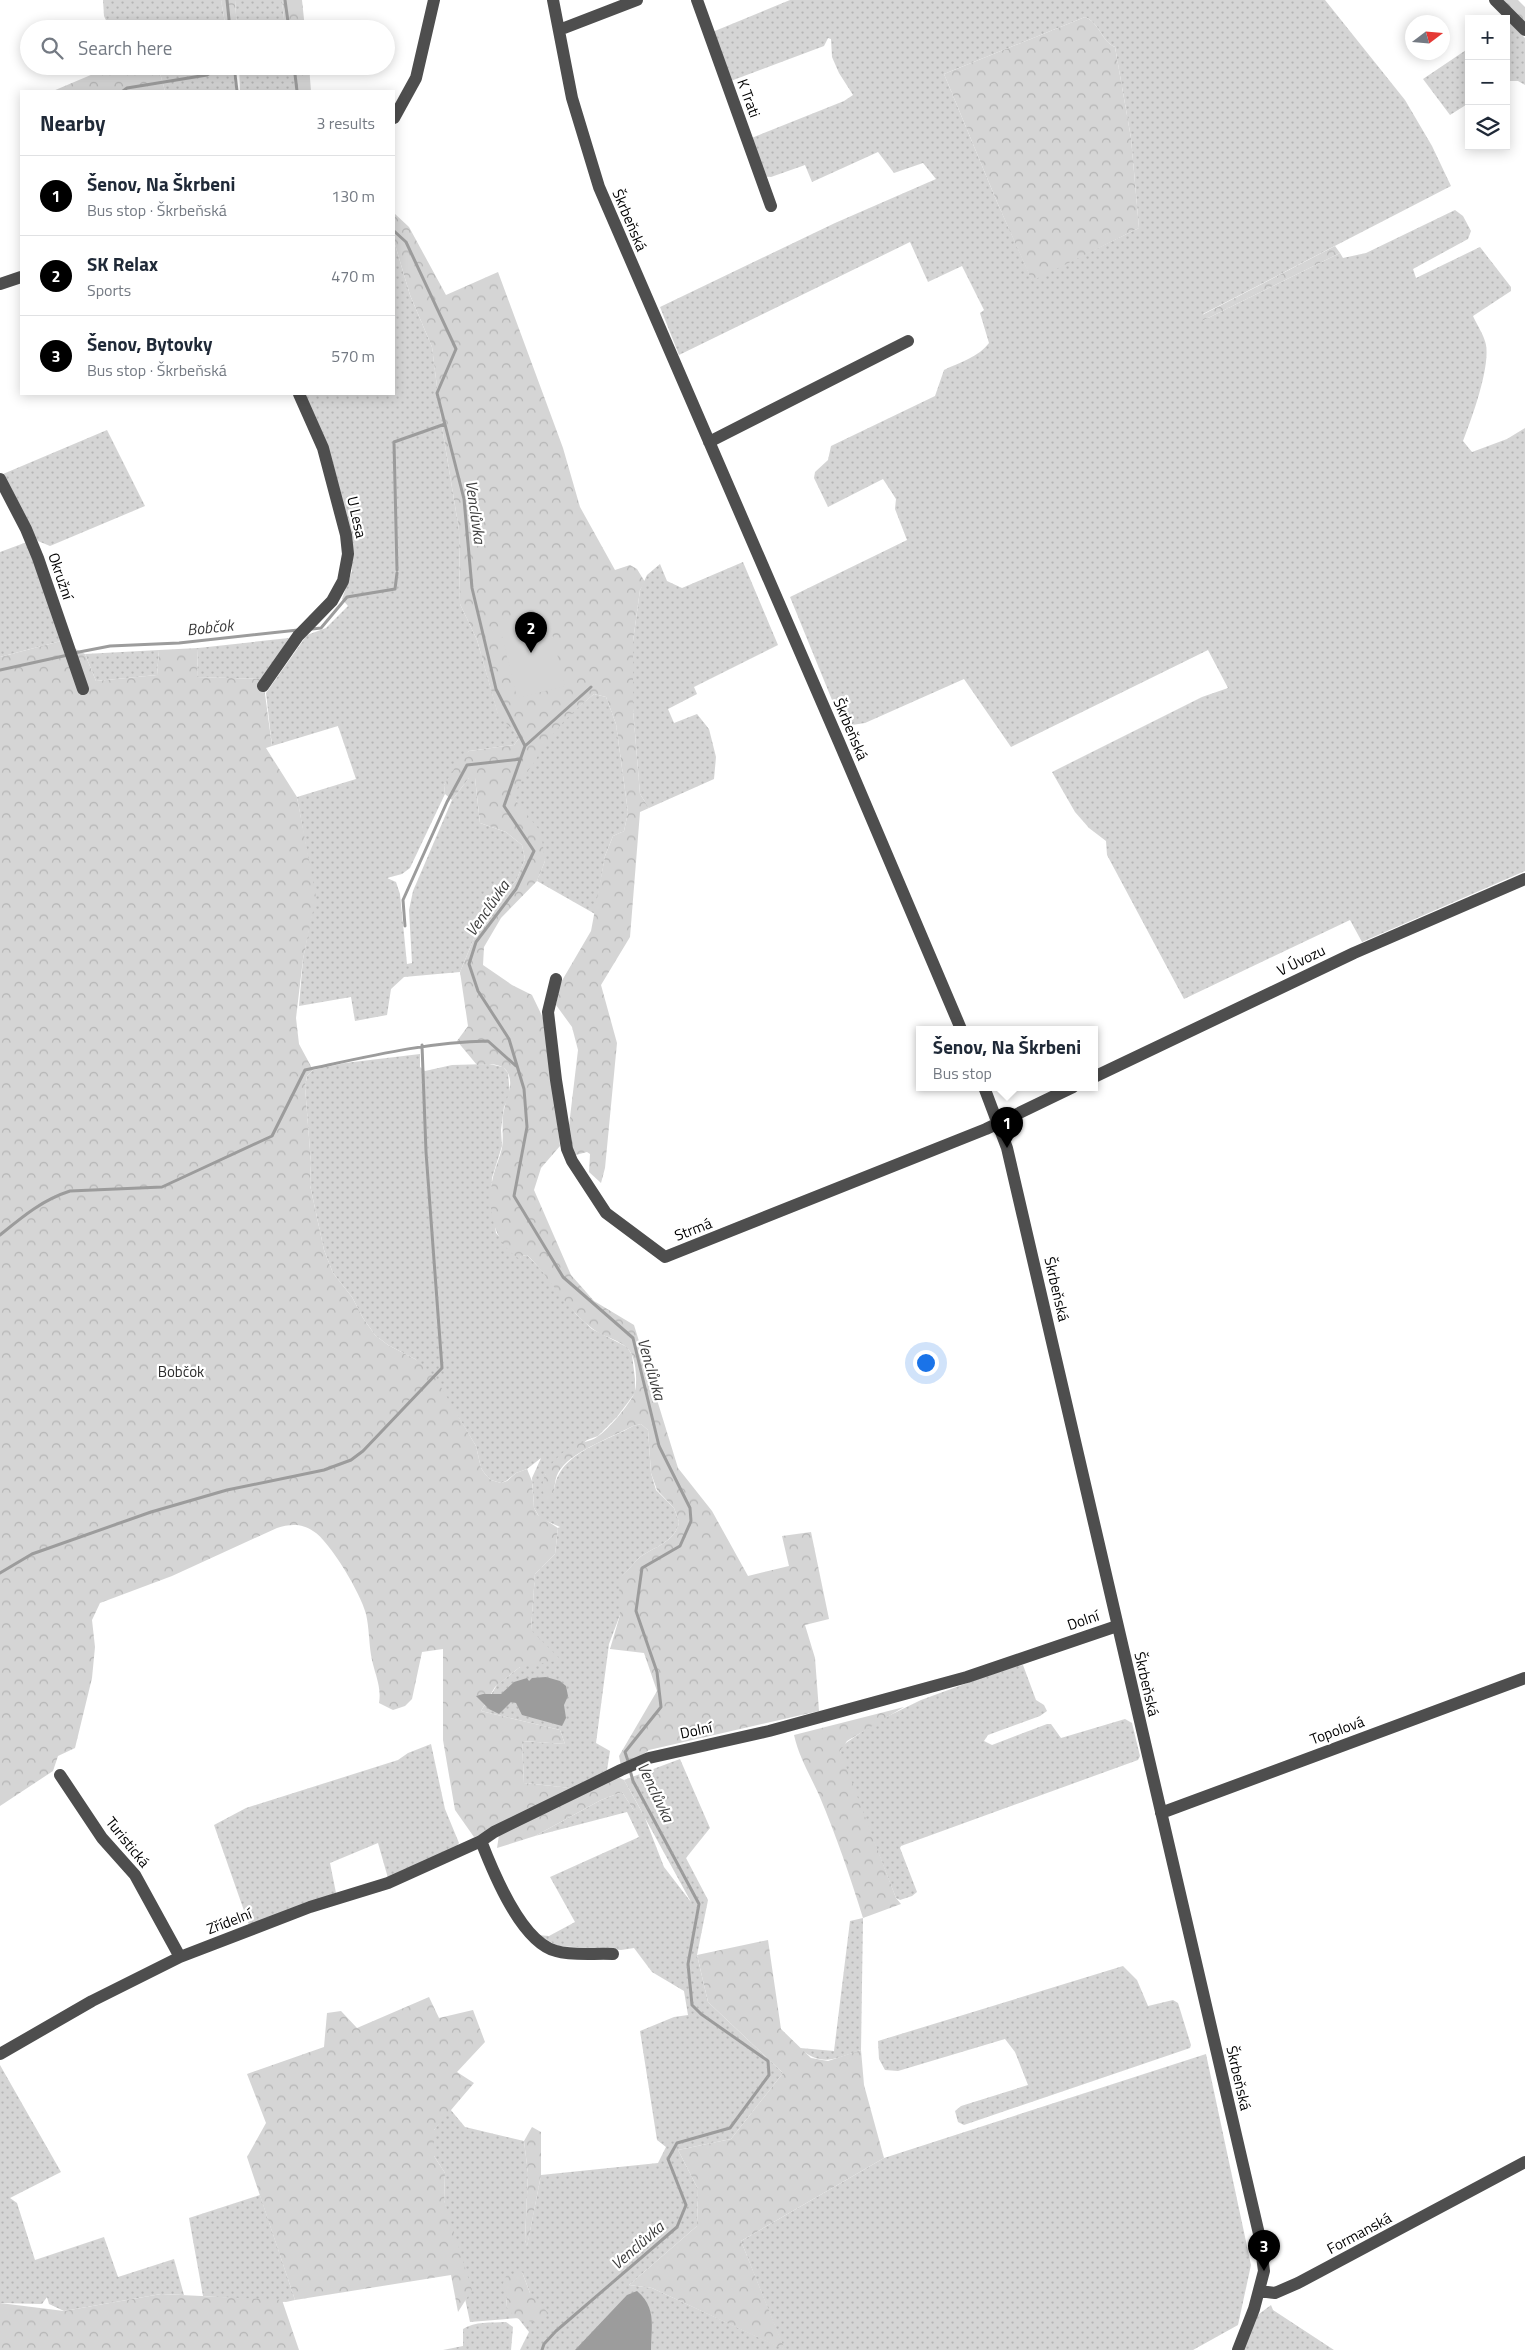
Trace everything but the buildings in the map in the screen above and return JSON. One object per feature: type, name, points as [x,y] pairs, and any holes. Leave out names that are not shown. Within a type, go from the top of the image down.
[{"type":"street","points":[[395,116],[416,78],[434,0]]},
{"type":"street","name":"Škrbeňská","points":[[553,0],[572,98],[599,187],[960,1026]]},
{"type":"street","points":[[559,30],[637,0]]},
{"type":"street","name":"K Trati","points":[[697,0],[771,206]]},
{"type":"street","points":[[1495,0],[1525,30]]},
{"type":"street","points":[[0,284],[20,276]]},
{"type":"street","points":[[709,442],[908,341]]},
{"type":"street","name":"U Lesa","points":[[263,686],[298,636],[332,601],[343,581],[348,554],[346,535],[323,448],[299,395]]},
{"type":"street","name":"Okružní","points":[[0,479],[26,529],[38,558],[82,689]]},
{"type":"street","name":"V Úvozu","points":[[1098,1074],[1354,952],[1525,879]]},
{"type":"street","name":"Strmá","points":[[556,979],[548,1012],[556,1080],[567,1148],[572,1161],[606,1213],[665,1257],[998,1123]]},
{"type":"street","name":"Škrbeňská","points":[[986,1091],[1009,1158],[1259,2234],[1264,2271],[1259,2292]]},
{"type":"street","points":[[998,1123],[1065,1091]]},
{"type":"street","name":"Dolní","points":[[481,1841],[494,1832],[621,1770],[667,1753],[769,1730],[967,1677],[1117,1626]]},
{"type":"street","name":"Topolová","points":[[1162,1813],[1525,1678]]},
{"type":"street","name":"Turistická","points":[[60,1775],[102,1838],[135,1875],[180,1957]]},
{"type":"street","points":[[481,1841],[496,1880],[534,1938],[544,1946],[557,1952],[613,1954]]},
{"type":"street","name":"Zřídelní","points":[[0,2054],[92,2000],[180,1957],[310,1906],[388,1883],[481,1841]]},
{"type":"street","name":"Formanská","points":[[1259,2292],[1275,2293],[1298,2283],[1525,2162]]},
{"type":"street","points":[[1238,2350],[1259,2292]]},
{"type":"green space","points":[[103,0],[221,0],[224,20],[106,20]]},
{"type":"green space","points":[[221,0],[235,0],[236,20],[224,20]]},
{"type":"green space","points":[[235,0],[282,0],[284,20],[236,20]]},
{"type":"green space","points":[[282,0],[302,0],[304,20],[284,20]]},
{"type":"green space","points":[[790,0],[1325,0],[1405,100],[1432,146],[1451,186],[1203,314],[1202,321],[1340,253],[1343,258],[1366,253],[1455,210],[1463,216],[1471,231],[1468,239],[1413,269],[1416,278],[1480,247],[1511,287],[1511,291],[1473,316],[1485,341],[1487,355],[1483,379],[1463,441],[1472,452],[1507,439],[1525,428],[1525,871],[1362,942],[1350,920],[1184,999],[1107,855],[1106,841],[1089,828],[1075,812],[1052,772],[1202,697],[1228,688],[1208,650],[1011,747],[964,679],[865,723],[852,725],[841,722],[790,597],[907,540],[895,509],[896,499],[883,479],[828,507],[814,478],[815,472],[828,460],[831,446],[935,396],[944,370],[975,356],[989,343],[980,313],[984,310],[962,266],[928,282],[910,242],[679,355],[660,307],[835,223],[936,179],[923,163],[894,173],[878,152],[812,182],[805,165],[771,177],[762,176],[749,139],[844,101],[853,95],[839,73],[832,57],[831,39],[828,38],[824,46],[728,82],[710,33]],"holes":[[[1085,17],[1090,20],[1107,41],[1115,47],[1131,138],[1139,228],[1032,280],[997,202],[944,74]]]},
{"type":"green space","points":[[1500,0],[1518,0],[1525,7],[1525,25]]},
{"type":"green space","points":[[1085,17],[1094,23],[1107,41],[1115,47],[1131,138],[1139,228],[1032,281],[944,74]]},
{"type":"green space","points":[[1510,23],[1525,38],[1525,85],[1518,81],[1510,81]]},
{"type":"green space","points":[[1465,51],[1465,106],[1450,115],[1423,79]]},
{"type":"green space","points":[[91,75],[161,75],[165,90],[55,90]]},
{"type":"green space","points":[[161,75],[233,75],[236,90],[165,90]]},
{"type":"green space","points":[[239,75],[295,75],[298,90],[240,90]]},
{"type":"green space","points":[[295,75],[310,75],[311,90],[298,90]]},
{"type":"green space","points":[[395,214],[409,227],[446,295],[498,272],[563,448],[580,507],[615,570],[630,565],[637,569],[645,582],[640,590],[633,641],[633,709],[640,794],[649,808],[640,812],[630,937],[601,985],[617,1043],[605,1168],[601,1183],[589,1172],[590,1154],[587,1152],[572,1156],[568,1134],[578,1050],[572,1027],[556,1005],[560,984],[591,931],[605,856],[613,836],[624,831],[628,812],[616,724],[606,697],[594,694],[567,718],[547,742],[517,789],[516,801],[541,832],[545,861],[537,881],[501,918],[484,947],[483,965],[512,985],[532,995],[545,1022],[560,1146],[541,1168],[534,1190],[571,1275],[594,1301],[634,1325],[678,1468],[712,1511],[748,1576],[789,1566],[782,1536],[811,1532],[829,1619],[805,1625],[815,1658],[819,1711],[649,1750],[634,1761],[621,1766],[619,1756],[657,1691],[644,1653],[610,1649],[620,1615],[619,1578],[639,1558],[669,1539],[677,1529],[679,1522],[674,1508],[657,1490],[651,1473],[648,1430],[641,1424],[603,1440],[572,1458],[558,1473],[552,1499],[546,1499],[543,1491],[545,1476],[554,1462],[572,1446],[602,1434],[627,1405],[635,1390],[635,1367],[631,1353],[624,1345],[598,1332],[583,1321],[527,1255],[521,1256],[520,1259],[503,1244],[491,1212],[491,1188],[502,1148],[503,1115],[510,1087],[510,1078],[506,1069],[498,1065],[477,1065],[457,1041],[468,1026],[460,972],[487,907],[516,881],[525,859],[522,845],[506,832],[480,823],[475,778],[469,778],[452,800],[445,794],[444,785],[461,758],[469,751],[514,745],[520,737],[498,715],[477,640],[460,604],[459,530],[442,427],[432,347],[410,295],[395,244]]},
{"type":"green space","points":[[395,244],[410,295],[432,347],[442,427],[459,530],[460,604],[477,640],[498,714],[520,737],[514,745],[469,751],[444,785],[445,794],[410,868],[402,874],[387,878],[396,882],[400,894],[407,964],[412,963],[409,910],[413,891],[452,800],[469,778],[475,778],[480,823],[506,832],[522,845],[525,859],[516,881],[487,907],[460,972],[404,977],[391,989],[387,1015],[355,1021],[351,997],[299,1006],[303,959],[315,897],[297,797],[356,779],[338,726],[272,746],[266,693],[307,635],[326,628],[348,606],[342,599],[352,571],[350,535],[304,395],[395,395]]},
{"type":"green space","points":[[1335,246],[1340,253],[1202,321],[1202,315]]},
{"type":"green space","points":[[107,430],[145,506],[50,546],[38,541],[30,532],[3,474]]},
{"type":"green space","points":[[27,542],[61,641],[0,657],[0,552]]},
{"type":"green space","points":[[743,562],[778,645],[694,687],[697,694],[668,709],[674,723],[697,714],[709,729],[716,757],[714,779],[649,808],[640,794],[633,709],[633,641],[640,590],[647,575],[660,564],[667,581],[682,588]]},
{"type":"green space","points":[[546,609],[565,686],[517,698],[498,620]]},
{"type":"green space","points":[[289,638],[263,679],[197,677],[198,648]]},
{"type":"green space","name":"Bobčok","points":[[61,641],[85,654],[96,681],[157,675],[159,650],[198,648],[197,677],[263,679],[272,746],[266,748],[297,797],[316,897],[303,959],[296,1018],[299,1044],[313,1070],[307,1076],[305,1087],[311,1163],[310,1185],[324,1250],[333,1273],[352,1297],[375,1335],[388,1345],[415,1359],[435,1377],[476,1446],[481,1468],[485,1474],[491,1480],[501,1483],[507,1481],[516,1473],[527,1469],[532,1481],[534,1508],[538,1515],[558,1528],[555,1554],[535,1574],[531,1630],[561,1660],[520,1667],[495,1687],[481,1711],[560,1730],[565,1744],[522,1741],[524,1783],[571,1788],[620,1778],[624,1780],[643,1814],[633,1809],[622,1792],[601,1800],[535,1836],[497,1848],[500,1829],[474,1837],[455,1810],[443,1740],[443,1649],[422,1652],[412,1699],[405,1706],[393,1710],[379,1703],[380,1697],[371,1655],[367,1619],[358,1594],[328,1545],[309,1528],[295,1525],[277,1528],[172,1576],[100,1603],[92,1620],[95,1647],[92,1678],[75,1748],[58,1756],[53,1771],[0,1806],[0,657]]},
{"type":"green space","points":[[159,650],[157,675],[96,681],[85,654]]},
{"type":"green space","points":[[594,694],[606,697],[616,724],[628,812],[624,831],[613,836],[605,856],[595,914],[537,881],[545,861],[516,801],[516,787],[547,739],[566,717]]},
{"type":"green space","points":[[420,1054],[420,1067],[425,1071],[452,1065],[489,1064],[503,1067],[508,1073],[510,1095],[504,1107],[501,1130],[502,1146],[492,1178],[491,1198],[496,1233],[520,1258],[527,1255],[550,1279],[576,1314],[592,1329],[627,1347],[632,1355],[635,1393],[617,1417],[598,1436],[587,1440],[545,1475],[554,1493],[557,1479],[563,1468],[572,1459],[596,1444],[641,1424],[648,1430],[651,1473],[656,1490],[674,1508],[679,1522],[677,1529],[669,1539],[639,1558],[620,1578],[620,1615],[609,1644],[596,1743],[610,1751],[607,1770],[571,1788],[524,1783],[522,1741],[565,1744],[560,1730],[481,1711],[497,1685],[520,1667],[531,1630],[535,1574],[555,1554],[558,1528],[560,1527],[540,1518],[534,1508],[532,1478],[541,1458],[527,1469],[516,1473],[501,1483],[491,1480],[485,1474],[481,1468],[476,1446],[459,1418],[415,1359],[388,1345],[375,1335],[352,1297],[333,1273],[324,1250],[310,1185],[311,1163],[305,1087],[307,1076],[313,1070],[345,1063]]},
{"type":"green space","points":[[1023,1665],[1036,1700],[1044,1705],[1047,1711],[1040,1716],[988,1735],[984,1741],[992,1745],[1047,1724],[1051,1724],[1061,1738],[1125,1719],[1132,1723],[1140,1756],[1138,1760],[901,1846],[900,1848],[917,1892],[900,1900],[896,1898],[842,1760],[840,1751],[843,1745],[876,1722],[921,1700],[1011,1667]]},
{"type":"green space","points":[[904,1707],[847,1741],[840,1751],[896,1898],[901,1904],[863,1918],[837,1840],[794,1735]]},
{"type":"green space","points":[[431,1744],[445,1809],[459,1843],[453,1851],[388,1878],[378,1843],[330,1863],[336,1893],[249,1925],[214,1825],[246,1808],[398,1760],[408,1753]]},
{"type":"green space","points":[[680,1759],[710,1828],[686,1858],[708,1900],[697,1955],[708,2002],[783,2073],[731,2139],[678,2150],[698,2189],[697,2226],[629,2285],[652,2288],[784,2349],[741,2241],[884,2158],[1206,2054],[1251,2265],[1238,2325],[1193,2350],[520,2350],[529,2332],[518,2318],[470,2322],[444,2200],[445,2173],[434,2156],[434,2130],[450,2109],[465,2127],[524,2141],[528,2173],[525,2240],[527,2246],[541,2175],[658,2163],[666,2147],[657,2140],[640,2031],[674,2017],[688,2015],[684,1991],[652,1972],[634,1948],[621,1950],[558,1946],[538,1935],[549,1936],[575,1922],[550,1877],[639,1837],[627,1812],[535,1836],[601,1800],[622,1792],[633,1809],[642,1812],[624,1780]],"holes":[[[645,1818],[691,1902],[664,1867]],[[522,2272],[530,2293],[506,2307],[507,2296]]]},
{"type":"green space","points":[[863,1918],[861,2050],[829,2060],[815,2058],[800,2048],[834,2051],[850,1921]]},
{"type":"green space","points":[[768,1940],[781,2029],[811,2058],[828,2061],[861,2050],[864,2085],[884,2158],[741,2241],[785,2350],[652,2288],[629,2285],[697,2226],[698,2189],[678,2150],[731,2139],[783,2073],[708,2002],[697,1955]]},
{"type":"green space","points":[[1123,1966],[1137,1980],[1148,2006],[1173,2000],[1178,2003],[1191,2045],[1190,2048],[964,2125],[958,2122],[955,2111],[961,2106],[1028,2085],[1015,2052],[1005,2039],[898,2071],[885,2070],[879,2059],[878,2041]]},
{"type":"green space","points":[[429,1997],[439,2018],[473,2010],[485,2042],[457,2072],[474,2083],[434,2130],[434,2156],[445,2173],[444,2200],[472,2290],[458,2312],[451,2275],[295,2300],[247,2157],[266,2123],[247,2074],[324,2047],[327,2013],[341,2011],[357,2028]]},
{"type":"green space","points":[[0,2065],[61,2172],[10,2198],[17,2203],[35,2260],[104,2237],[118,2277],[174,2259],[184,2295],[161,2294],[64,2311],[49,2304],[47,2297],[42,2304],[0,2303]]},
{"type":"green space","points":[[532,2127],[541,2132],[541,2175],[527,2247],[525,2240],[528,2173],[524,2141]]},
{"type":"green space","points":[[260,2195],[295,2300],[286,2302],[203,2296],[189,2218]]},
{"type":"green space","points":[[522,2272],[530,2293],[549,2314],[537,2323],[516,2318],[506,2307],[507,2296],[502,2286],[506,2276]]},
{"type":"green space","points":[[161,2294],[282,2300],[299,2350],[0,2350],[0,2303],[64,2311]]},
{"type":"green space","points":[[1271,2305],[1273,2310],[1334,2350],[1243,2350],[1255,2317]]},
{"type":"green space","points":[[506,2322],[513,2327],[511,2350],[443,2350],[463,2346],[463,2329],[468,2326]]},
{"type":"shaded area","points":[[546,1677],[560,1681],[566,1686],[568,1696],[564,1705],[566,1718],[562,1726],[522,1715],[516,1703],[511,1702],[499,1714],[489,1709],[476,1696],[501,1694],[514,1682],[527,1678],[529,1681],[532,1678]]},
{"type":"shaded area","points":[[637,2291],[648,2304],[652,2318],[651,2350],[575,2350],[627,2295]]},
{"type":"waterway","points":[[227,0],[229,20]]},
{"type":"waterway","name":"Venclůvka","points":[[285,0],[288,20]]},
{"type":"waterway","points":[[124,90],[207,75]]},
{"type":"waterway","points":[[235,75],[237,90]]},
{"type":"waterway","name":"Venclůvka","points":[[295,75],[297,90]]},
{"type":"waterway","name":"Venclůvka","points":[[395,232],[406,242],[456,349],[437,393],[464,499],[472,588],[496,689],[525,746],[504,806],[534,851],[516,889],[476,942],[469,964],[478,991],[509,1039],[524,1089],[527,1127],[514,1196],[563,1277],[633,1338],[659,1446],[690,1508],[691,1521],[680,1546],[642,1568],[636,1611],[657,1672],[661,1707],[625,1752],[629,1764]]},
{"type":"waterway","name":"Bobčok","points":[[397,570],[394,442],[445,424]]},
{"type":"waterway","name":"Bobčok","points":[[312,629],[321,628],[347,597],[395,589],[397,573]]},
{"type":"waterway","name":"Bobčok","points":[[74,653],[110,646],[179,643],[298,630]]},
{"type":"waterway","name":"Bobčok","points":[[0,670],[68,655]]},
{"type":"waterway","points":[[525,746],[591,687]]},
{"type":"waterway","points":[[405,926],[403,900],[447,802],[467,765],[521,759]]},
{"type":"waterway","points":[[0,1235],[41,1204],[70,1191],[162,1187],[272,1136],[305,1070],[419,1047],[488,1041],[516,1066]]},
{"type":"waterway","points":[[0,1573],[32,1554],[151,1512],[227,1490],[324,1470],[351,1460],[363,1451],[442,1368],[426,1152],[422,1045]]},
{"type":"waterway","name":"Venclůvka","points":[[542,2350],[544,2344],[556,2331],[677,2227],[686,2205],[668,2159],[677,2143],[730,2128],[769,2075],[768,2061],[701,2014],[692,2005],[688,1964],[699,1904],[633,1781],[630,1770]]},
{"type":"place","name":"SK Relax","points":[[531,653]]},
{"type":"place","name":"Šenov, Na Škrbeni","points":[[1007,1148]]},
{"type":"place","name":"Šenov, Bytovky","points":[[1264,2271]]}]
